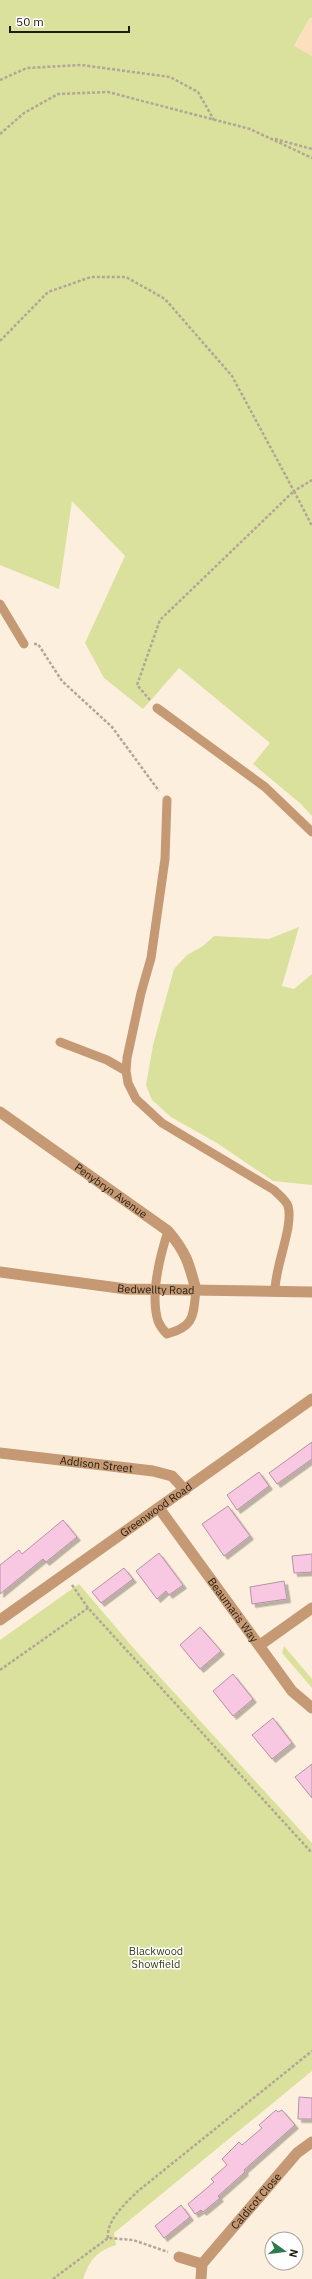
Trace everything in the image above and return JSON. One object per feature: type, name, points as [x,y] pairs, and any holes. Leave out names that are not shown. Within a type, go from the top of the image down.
[{"type":"street","name":"Penybryn Avenue","points":[[0,1112],[168,1231],[182,1248],[190,1268],[196,1290]]},
{"type":"street","name":"Bedwellty Road","points":[[0,1272],[126,1289],[312,1292]]},
{"type":"street","name":"Greenwood Road","points":[[0,1620],[312,1399]]},
{"type":"street","name":"Addison Street","points":[[0,1453],[153,1471],[172,1476],[185,1490]]},
{"type":"street","name":"Beaumaris Way","points":[[159,1508],[292,1690],[312,1708]]},
{"type":"street","points":[[260,1645],[312,1608]]},
{"type":"street","name":"Caldicot Close","points":[[202,2264],[297,2153],[312,2142]]},
{"type":"street","points":[[178,2257],[202,2264],[201,2279]]},
{"type":"lane","points":[[0,604],[24,644]]},
{"type":"lane","points":[[158,708],[265,787],[312,832]]},
{"type":"lane","points":[[167,800],[165,859],[151,958],[139,1000],[127,1058],[126,1071],[128,1083],[136,1099],[162,1123],[274,1190],[288,1205],[288,1222],[275,1282],[275,1292]]},
{"type":"lane","points":[[60,1042],[107,1060],[126,1071]]},
{"type":"lane","points":[[168,1231],[159,1260],[155,1289],[158,1322],[167,1334],[182,1330],[193,1316],[196,1290]]},
{"type":"path","points":[[0,80],[26,68],[81,65],[170,77],[198,92],[215,120]]},
{"type":"path","points":[[0,134],[24,114],[58,94],[108,92],[250,129],[312,158]]},
{"type":"path","points":[[269,138],[312,149]]},
{"type":"path","points":[[0,341],[48,292],[91,277],[126,277],[166,299],[232,376],[312,526]]},
{"type":"path","points":[[158,708],[137,685],[160,620],[294,491],[312,480]]},
{"type":"path","points":[[24,644],[38,644],[62,681],[112,727],[148,779],[167,800]]},
{"type":"path","points":[[72,1585],[88,1608],[312,1853]]},
{"type":"path","points":[[0,1670],[88,1608]]},
{"type":"path","points":[[108,2238],[107,2233],[119,2210],[138,2191],[312,2051]]},
{"type":"path","points":[[53,2279],[108,2238],[133,2240],[170,2252],[178,2257]]},
{"type":"shaded area","points":[[312,17],[312,56],[294,47],[309,19]]},
{"type":"green space","points":[[0,0],[312,0],[312,17],[309,19],[294,46],[312,56],[312,816],[301,804],[253,764],[270,743],[179,668],[143,709],[104,678],[85,643],[125,556],[72,501],[59,589],[0,565]]},
{"type":"green space","points":[[299,927],[282,986],[294,989],[312,974],[312,1185],[273,1181],[217,1143],[171,1117],[152,1100],[146,1085],[153,1045],[174,969],[187,955],[203,946],[214,936],[269,939]]},
{"type":"green space","name":"Blackwood Showfield","points":[[79,1584],[136,1651],[312,1843],[312,2071],[114,2233],[116,2245],[103,2250],[91,2261],[83,2279],[0,2279],[0,1640]]},
{"type":"green space","points":[[284,1646],[312,1679],[312,1688],[282,1653]]},
{"type":"building","points":[[312,1442],[312,1459],[277,1484],[269,1473]]},
{"type":"building","points":[[259,1472],[269,1486],[237,1510],[227,1495]]},
{"type":"building","points":[[228,1506],[250,1536],[224,1556],[202,1524]]},
{"type":"building","points":[[63,1520],[77,1537],[46,1562],[43,1559],[0,1594],[0,1565],[19,1550],[22,1554]]},
{"type":"building","points":[[159,1553],[183,1585],[169,1595],[166,1591],[157,1599],[136,1571]]},
{"type":"building","points":[[312,1554],[312,1572],[294,1573],[292,1556]]},
{"type":"building","points":[[124,1568],[133,1579],[101,1603],[92,1592]]},
{"type":"building","points":[[284,1581],[287,1599],[252,1604],[250,1587]]},
{"type":"building","points":[[200,1627],[221,1651],[200,1669],[180,1645]]},
{"type":"building","points":[[233,1674],[253,1699],[233,1716],[213,1691]]},
{"type":"building","points":[[273,1718],[292,1743],[272,1759],[252,1735]]},
{"type":"building","points":[[312,1764],[312,1798],[295,1777]]},
{"type":"building","points":[[299,2097],[312,2098],[312,2119],[298,2119]]},
{"type":"building","points":[[276,2110],[278,2112],[282,2110],[295,2125],[244,2170],[245,2172],[218,2196],[220,2198],[203,2212],[201,2210],[195,2214],[188,2204],[214,2182],[211,2179],[227,2165],[222,2159],[239,2142],[242,2145],[262,2128],[259,2125]]},
{"type":"building","points":[[181,2205],[190,2217],[164,2238],[155,2226]]}]
